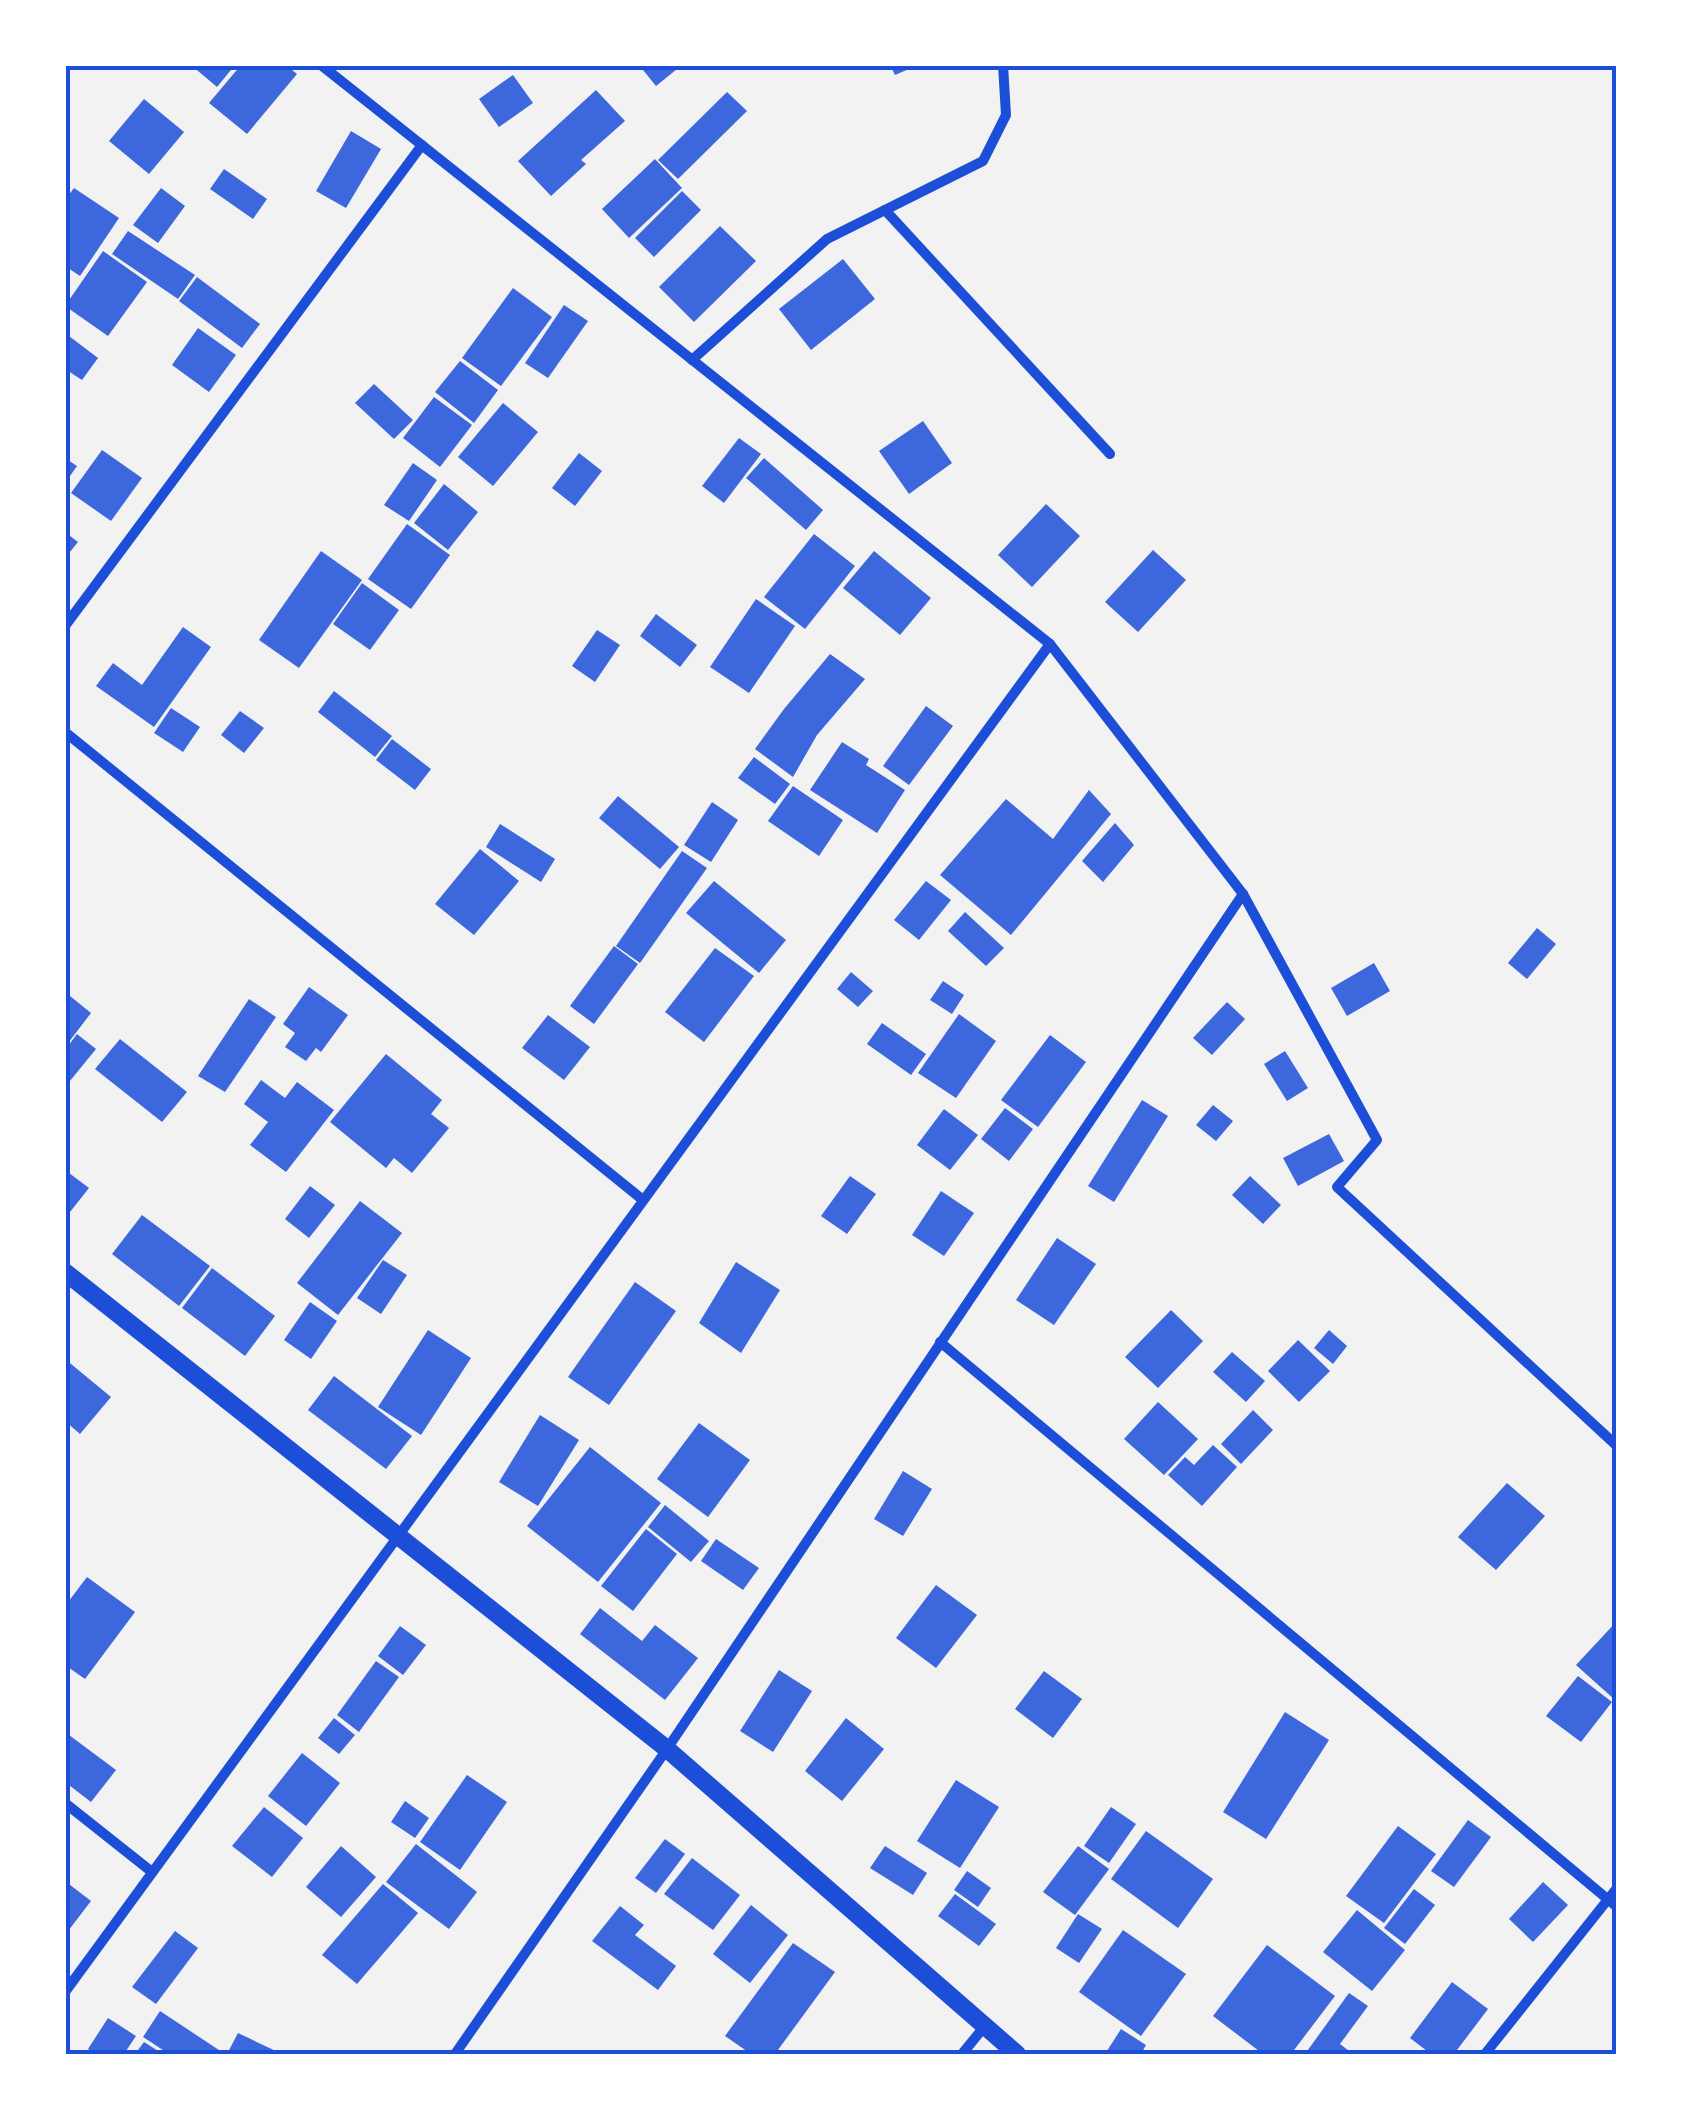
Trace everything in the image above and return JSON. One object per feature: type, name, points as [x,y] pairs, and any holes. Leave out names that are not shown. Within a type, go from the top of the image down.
[{"type":"street","points":[[321,65],[1050,644],[1243,894],[1377,1140],[1337,1186],[1617,1446]]},
{"type":"street","points":[[692,360],[827,239],[983,161],[1006,115],[1003,65]]},
{"type":"street","points":[[65,626],[422,146]]},
{"type":"street","points":[[885,210],[1110,454]]},
{"type":"street","points":[[65,1992],[1050,644]]},
{"type":"street","points":[[65,732],[643,1200]]},
{"type":"street","points":[[455,2054],[667,1748],[1243,894]]},
{"type":"street","points":[[65,1272],[667,1748],[1018,2054]]},
{"type":"street","points":[[940,1342],[1612,1903]]},
{"type":"street","points":[[65,1803],[152,1872]]},
{"type":"street","points":[[1484,2054],[1612,1903],[1617,1888]]},
{"type":"street","points":[[962,2054],[984,2027]]},
{"type":"building","points":[[191,65],[235,65],[217,87]]},
{"type":"building","points":[[241,65],[286,65],[297,74],[247,134],[209,103]]},
{"type":"building","points":[[639,65],[682,65],[656,86]]},
{"type":"building","points":[[890,65],[918,65],[895,75]]},
{"type":"building","points":[[513,75],[533,103],[499,127],[479,99]]},
{"type":"building","points":[[596,90],[625,121],[581,160],[586,164],[551,196],[518,161]]},
{"type":"building","points":[[727,92],[747,111],[678,179],[658,160]]},
{"type":"building","points":[[144,99],[184,132],[149,174],[109,141]]},
{"type":"building","points":[[351,131],[381,149],[346,208],[316,191]]},
{"type":"building","points":[[655,159],[682,188],[629,238],[602,209]]},
{"type":"building","points":[[224,169],[267,199],[253,219],[210,189]]},
{"type":"building","points":[[74,188],[119,218],[80,276],[65,266],[65,200]]},
{"type":"building","points":[[161,188],[185,206],[158,243],[133,225]]},
{"type":"building","points":[[682,191],[701,210],[654,257],[635,238]]},
{"type":"building","points":[[720,226],[756,261],[694,322],[659,287]]},
{"type":"building","points":[[128,231],[195,275],[178,299],[112,254]]},
{"type":"building","points":[[103,251],[147,282],[108,336],[65,306]]},
{"type":"building","points":[[843,259],[875,299],[811,350],[779,309]]},
{"type":"building","points":[[197,277],[260,324],[242,348],[179,301]]},
{"type":"building","points":[[513,288],[552,317],[501,386],[462,358]]},
{"type":"building","points":[[564,305],[588,321],[548,378],[525,363]]},
{"type":"building","points":[[198,328],[236,355],[209,392],[172,365]]},
{"type":"building","points":[[65,333],[98,358],[82,380],[65,369]]},
{"type":"building","points":[[460,361],[498,390],[474,423],[435,392]]},
{"type":"building","points":[[374,384],[413,420],[394,439],[355,403]]},
{"type":"building","points":[[434,397],[472,425],[440,467],[403,438]]},
{"type":"building","points":[[503,403],[538,432],[493,486],[458,457]]},
{"type":"building","points":[[923,421],[952,463],[909,494],[879,451]]},
{"type":"building","points":[[739,438],[761,454],[724,503],[702,486]]},
{"type":"building","points":[[102,450],[142,478],[111,521],[71,493]]},
{"type":"building","points":[[579,453],[602,471],[575,506],[552,488]]},
{"type":"building","points":[[65,458],[77,466],[65,483]]},
{"type":"building","points":[[764,458],[823,510],[806,530],[746,478]]},
{"type":"building","points":[[413,463],[437,480],[409,521],[384,505]]},
{"type":"building","points":[[444,484],[478,512],[448,550],[414,523]]},
{"type":"building","points":[[1046,504],[1080,536],[1032,587],[998,555]]},
{"type":"building","points":[[407,524],[450,555],[411,609],[368,579]]},
{"type":"building","points":[[65,532],[78,542],[65,558]]},
{"type":"building","points":[[814,534],[855,566],[805,629],[764,597]]},
{"type":"building","points":[[1153,550],[1186,580],[1138,632],[1105,602]]},
{"type":"building","points":[[321,551],[362,580],[299,668],[259,640]]},
{"type":"building","points":[[874,551],[931,598],[900,635],[843,588]]},
{"type":"building","points":[[362,583],[399,610],[370,650],[333,624]]},
{"type":"building","points":[[756,599],[795,626],[749,693],[710,667]]},
{"type":"building","points":[[656,614],[697,645],[680,667],[640,636]]},
{"type":"building","points":[[183,627],[211,647],[154,727],[96,686],[113,663],[142,685]]},
{"type":"building","points":[[597,630],[620,645],[595,682],[572,666]]},
{"type":"building","points":[[830,654],[865,679],[817,735],[793,777],[755,749]]},
{"type":"building","points":[[334,691],[392,736],[375,757],[318,712]]},
{"type":"building","points":[[926,706],[953,726],[909,785],[883,766]]},
{"type":"building","points":[[171,708],[200,727],[183,752],[154,733]]},
{"type":"building","points":[[240,711],[264,728],[244,753],[221,735]]},
{"type":"building","points":[[392,739],[431,769],[415,790],[376,760]]},
{"type":"building","points":[[842,742],[869,759],[866,765],[905,790],[877,833],[810,790]]},
{"type":"building","points":[[754,757],[790,784],[775,804],[738,778]]},
{"type":"building","points":[[793,786],[843,820],[819,856],[768,821]]},
{"type":"building","points":[[1089,790],[1111,814],[1011,935],[940,875],[1006,799],[1053,839]]},
{"type":"building","points":[[618,796],[679,847],[660,869],[599,818]]},
{"type":"building","points":[[712,802],[738,820],[711,862],[684,845]]},
{"type":"building","points":[[1115,823],[1134,845],[1103,882],[1082,861]]},
{"type":"building","points":[[500,824],[555,859],[541,882],[486,847]]},
{"type":"building","points":[[480,849],[519,881],[474,935],[435,904]]},
{"type":"building","points":[[682,851],[707,868],[640,963],[616,946]]},
{"type":"building","points":[[714,881],[786,940],[759,973],[686,913]]},
{"type":"building","points":[[926,881],[951,900],[919,940],[894,920]]},
{"type":"building","points":[[965,912],[1004,948],[986,966],[948,931]]},
{"type":"building","points":[[1537,928],[1556,944],[1527,979],[1508,963]]},
{"type":"building","points":[[614,946],[638,964],[594,1024],[570,1006]]},
{"type":"building","points":[[715,948],[754,976],[704,1042],[665,1012]]},
{"type":"building","points":[[1374,963],[1390,991],[1347,1016],[1331,988]]},
{"type":"building","points":[[851,972],[873,991],[858,1007],[837,989]]},
{"type":"building","points":[[943,981],[964,995],[952,1014],[930,1000]]},
{"type":"building","points":[[309,987],[348,1015],[321,1052],[316,1048],[306,1061],[285,1047],[295,1033],[283,1024]]},
{"type":"building","points":[[70,996],[91,1013],[65,1047],[65,1002]]},
{"type":"building","points":[[249,999],[276,1017],[225,1092],[198,1076]]},
{"type":"building","points":[[1227,1002],[1245,1019],[1212,1055],[1193,1038]]},
{"type":"building","points":[[959,1014],[996,1041],[956,1098],[918,1073]]},
{"type":"building","points":[[548,1015],[590,1047],[564,1080],[522,1048]]},
{"type":"building","points":[[882,1023],[926,1054],[911,1075],[867,1044]]},
{"type":"building","points":[[77,1034],[96,1049],[65,1087],[65,1050]]},
{"type":"building","points":[[1050,1035],[1086,1062],[1038,1127],[1001,1100]]},
{"type":"building","points":[[120,1039],[187,1092],[162,1122],[95,1069]]},
{"type":"building","points":[[1285,1051],[1308,1088],[1287,1101],[1264,1064]]},
{"type":"building","points":[[386,1054],[442,1100],[431,1114],[449,1128],[412,1173],[394,1158],[386,1168],[330,1122]]},
{"type":"building","points":[[261,1080],[285,1098],[297,1082],[334,1110],[286,1172],[250,1145],[268,1122],[244,1104]]},
{"type":"building","points":[[1142,1100],[1168,1116],[1114,1202],[1088,1186]]},
{"type":"building","points":[[1213,1105],[1233,1121],[1216,1141],[1196,1125]]},
{"type":"building","points":[[1005,1108],[1033,1129],[1009,1161],[981,1139]]},
{"type":"building","points":[[944,1109],[978,1135],[950,1170],[917,1145]]},
{"type":"building","points":[[1329,1134],[1344,1161],[1298,1186],[1283,1158]]},
{"type":"building","points":[[65,1170],[89,1188],[70,1212],[65,1208]]},
{"type":"building","points":[[850,1176],[876,1194],[847,1234],[821,1216]]},
{"type":"building","points":[[1250,1176],[1281,1205],[1263,1224],[1232,1195]]},
{"type":"building","points":[[310,1186],[335,1205],[309,1238],[285,1219]]},
{"type":"building","points":[[941,1191],[974,1213],[944,1256],[912,1235]]},
{"type":"building","points":[[360,1201],[402,1233],[338,1315],[297,1283]]},
{"type":"building","points":[[142,1215],[210,1266],[179,1306],[112,1254]]},
{"type":"building","points":[[1057,1238],[1096,1264],[1054,1325],[1016,1300]]},
{"type":"building","points":[[383,1260],[407,1275],[381,1314],[357,1298]]},
{"type":"building","points":[[736,1262],[780,1290],[741,1353],[699,1323]]},
{"type":"building","points":[[212,1268],[275,1316],[245,1356],[182,1308]]},
{"type":"building","points":[[635,1282],[676,1311],[609,1405],[568,1377]]},
{"type":"building","points":[[310,1302],[337,1321],[311,1359],[284,1340]]},
{"type":"building","points":[[1171,1310],[1203,1341],[1158,1388],[1125,1357]]},
{"type":"building","points":[[428,1330],[471,1358],[421,1435],[378,1407]]},
{"type":"building","points":[[1329,1330],[1347,1346],[1333,1364],[1314,1348]]},
{"type":"building","points":[[1298,1340],[1330,1371],[1299,1402],[1268,1371]]},
{"type":"building","points":[[1232,1352],[1265,1381],[1246,1402],[1213,1372]]},
{"type":"building","points":[[65,1359],[111,1397],[80,1434],[65,1421]]},
{"type":"building","points":[[334,1376],[412,1436],[386,1469],[308,1410]]},
{"type":"building","points":[[1158,1402],[1198,1439],[1164,1475],[1124,1439]]},
{"type":"building","points":[[1253,1410],[1273,1430],[1241,1464],[1221,1444]]},
{"type":"building","points":[[540,1415],[579,1440],[538,1506],[499,1482]]},
{"type":"building","points":[[699,1423],[750,1460],[708,1517],[657,1479]]},
{"type":"building","points":[[1213,1445],[1237,1467],[1202,1506],[1168,1475],[1185,1457],[1194,1465]]},
{"type":"building","points":[[590,1447],[661,1503],[598,1582],[527,1526]]},
{"type":"building","points":[[903,1471],[932,1489],[903,1536],[874,1519]]},
{"type":"building","points":[[1507,1483],[1545,1516],[1496,1570],[1458,1537]]},
{"type":"building","points":[[665,1505],[709,1541],[691,1562],[648,1527]]},
{"type":"building","points":[[646,1529],[677,1554],[633,1611],[601,1586]]},
{"type":"building","points":[[716,1539],[759,1568],[743,1590],[701,1561]]},
{"type":"building","points":[[87,1577],[135,1612],[85,1679],[65,1665],[65,1606]]},
{"type":"building","points":[[936,1585],[977,1615],[936,1668],[896,1638]]},
{"type":"building","points":[[600,1608],[642,1641],[655,1625],[698,1658],[665,1700],[580,1634]]},
{"type":"building","points":[[1617,1621],[1617,1698],[1615,1700],[1576,1665]]},
{"type":"building","points":[[400,1626],[426,1645],[403,1675],[378,1656]]},
{"type":"building","points":[[376,1661],[399,1677],[359,1732],[337,1715]]},
{"type":"building","points":[[779,1670],[812,1691],[773,1752],[740,1731]]},
{"type":"building","points":[[1044,1671],[1082,1699],[1053,1738],[1015,1709]]},
{"type":"building","points":[[1578,1676],[1612,1702],[1581,1742],[1546,1716]]},
{"type":"building","points":[[1285,1712],[1329,1740],[1266,1839],[1223,1812]]},
{"type":"building","points":[[334,1718],[355,1735],[339,1754],[318,1738]]},
{"type":"building","points":[[846,1718],[884,1749],[842,1801],[805,1771]]},
{"type":"building","points":[[65,1732],[116,1770],[91,1802],[65,1782]]},
{"type":"building","points":[[302,1753],[340,1783],[306,1826],[268,1796]]},
{"type":"building","points":[[467,1775],[507,1802],[460,1870],[420,1842]]},
{"type":"building","points":[[956,1780],[999,1807],[960,1868],[917,1841]]},
{"type":"building","points":[[405,1801],[429,1818],[415,1838],[391,1822]]},
{"type":"building","points":[[264,1807],[303,1838],[272,1877],[232,1846]]},
{"type":"building","points":[[1111,1807],[1136,1824],[1109,1863],[1084,1846]]},
{"type":"building","points":[[1468,1820],[1491,1837],[1454,1887],[1431,1871]]},
{"type":"building","points":[[1398,1826],[1436,1854],[1384,1923],[1346,1896]]},
{"type":"building","points":[[1146,1831],[1213,1879],[1178,1928],[1111,1879]]},
{"type":"building","points":[[665,1839],[685,1854],[656,1893],[635,1878]]},
{"type":"building","points":[[416,1844],[477,1892],[449,1929],[386,1882]]},
{"type":"building","points":[[341,1846],[376,1877],[341,1917],[306,1887]]},
{"type":"building","points":[[885,1846],[927,1873],[913,1895],[870,1868]]},
{"type":"building","points":[[1078,1846],[1109,1869],[1075,1915],[1043,1892]]},
{"type":"building","points":[[692,1858],[740,1895],[713,1930],[664,1894]]},
{"type":"building","points":[[967,1871],[991,1888],[978,1907],[954,1890]]},
{"type":"building","points":[[65,1881],[91,1901],[65,1935]]},
{"type":"building","points":[[1543,1882],[1568,1905],[1533,1942],[1509,1919]]},
{"type":"building","points":[[383,1884],[418,1913],[357,1984],[322,1955]]},
{"type":"building","points":[[1414,1889],[1435,1905],[1405,1944],[1384,1928]]},
{"type":"building","points":[[955,1894],[996,1924],[979,1946],[938,1916]]},
{"type":"building","points":[[751,1905],[788,1935],[750,1983],[713,1954]]},
{"type":"building","points":[[620,1906],[644,1925],[635,1935],[676,1966],[658,1990],[592,1941]]},
{"type":"building","points":[[1357,1910],[1405,1950],[1372,1991],[1323,1952]]},
{"type":"building","points":[[1078,1914],[1102,1929],[1079,1963],[1056,1948]]},
{"type":"building","points":[[1123,1930],[1186,1974],[1141,2036],[1079,1992]]},
{"type":"building","points":[[175,1931],[198,1948],[156,2004],[132,1987]]},
{"type":"building","points":[[793,1943],[835,1972],[775,2054],[751,2054],[725,2036]]},
{"type":"building","points":[[1267,1945],[1335,1996],[1291,2054],[1263,2054],[1213,2016]]},
{"type":"building","points":[[1452,1982],[1488,2009],[1454,2054],[1431,2054],[1410,2038]]},
{"type":"building","points":[[1349,1993],[1368,2006],[1340,2044],[1353,2054],[1305,2054]]},
{"type":"building","points":[[160,2011],[225,2054],[169,2054],[143,2037]]},
{"type":"building","points":[[108,2018],[136,2036],[124,2054],[96,2054],[88,2049]]},
{"type":"building","points":[[1121,2029],[1146,2045],[1141,2054],[1105,2054]]},
{"type":"building","points":[[238,2033],[282,2054],[227,2054]]},
{"type":"building","points":[[144,2042],[163,2054],[135,2054]]}]
